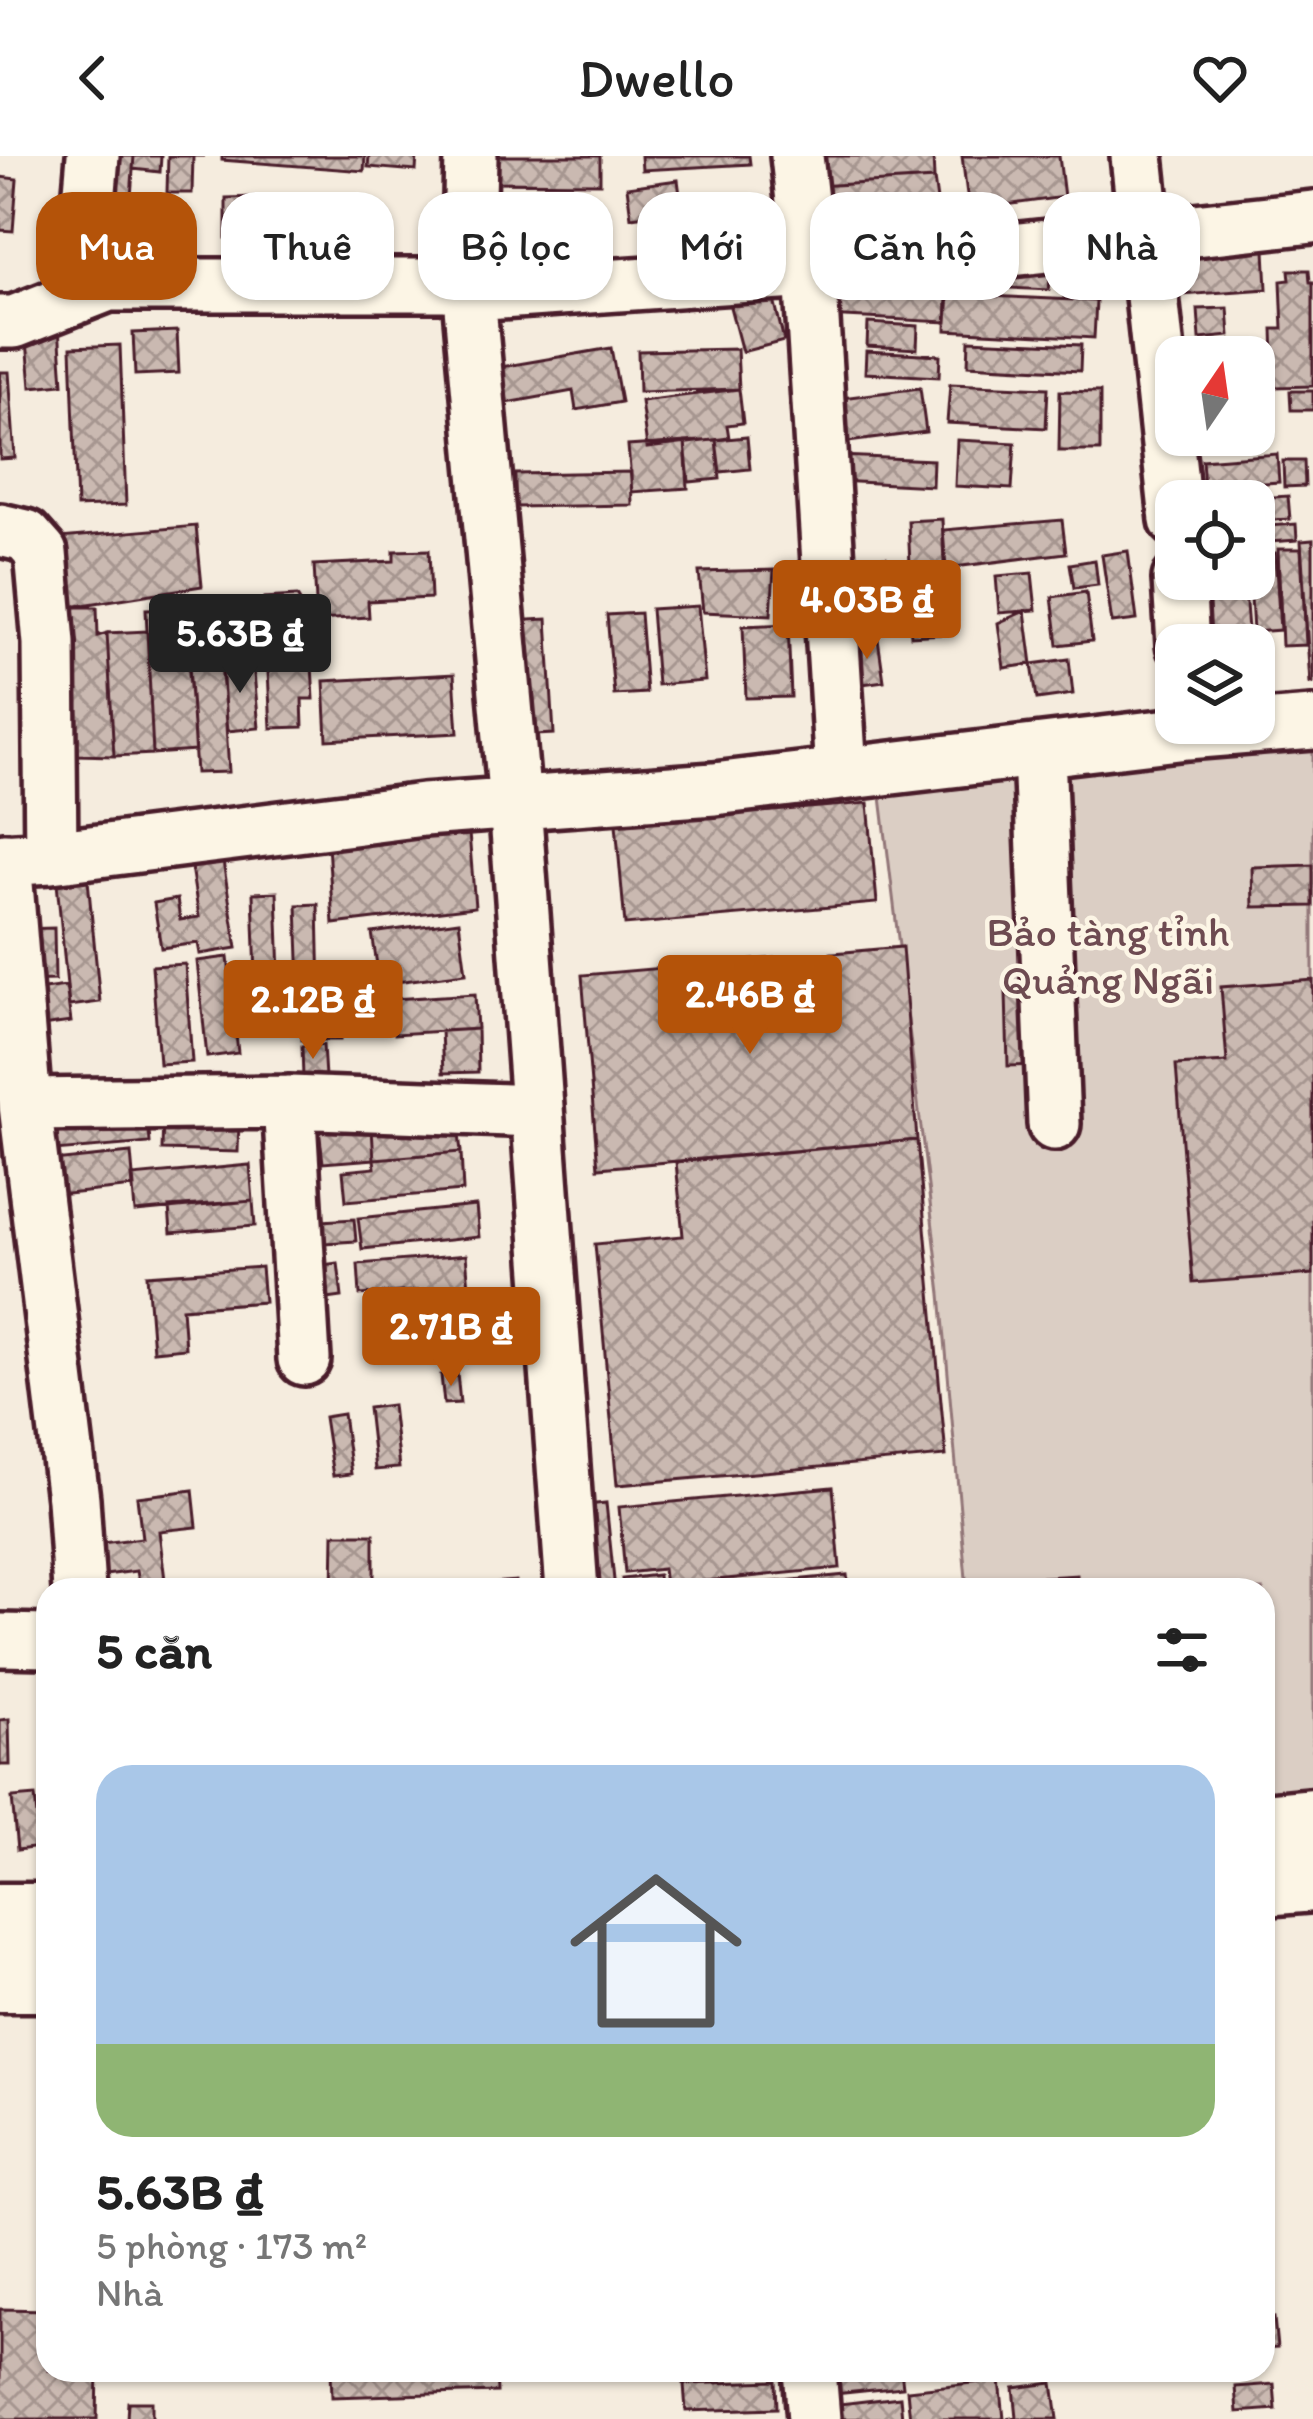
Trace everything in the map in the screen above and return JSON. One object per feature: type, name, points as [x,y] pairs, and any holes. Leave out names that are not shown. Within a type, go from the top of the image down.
[{"type":"main road","points":[[1275,1826],[1313,1822]]},
{"type":"main road","points":[[1275,1881],[1313,1878]]},
{"type":"main road","points":[[0,1917],[36,1917]]},
{"type":"main road","points":[[0,1978],[36,1978]]},
{"type":"street","points":[[90,192],[93,156]]},
{"type":"street","points":[[470,192],[471,156]]},
{"type":"street","points":[[613,282],[810,272],[797,156]]},
{"type":"street","points":[[1138,156],[1142,192]]},
{"type":"street","points":[[1200,229],[1313,217]]},
{"type":"street","points":[[197,286],[418,289]]},
{"type":"street","points":[[0,322],[14,322],[71,300]]},
{"type":"street","points":[[470,300],[514,803],[571,1578]]},
{"type":"street","points":[[812,300],[841,772]]},
{"type":"street","points":[[1154,300],[1172,480]]},
{"type":"street","points":[[0,530],[26,536],[41,553],[49,643],[19,858],[25,1105],[73,1499],[78,1578]]},
{"type":"street","points":[[1275,725],[1313,723]]},
{"type":"street","points":[[19,858],[423,810],[714,789],[1039,753],[1155,733]]},
{"type":"street","points":[[1039,753],[1054,1124]]},
{"type":"street","points":[[25,1105],[289,1102],[535,1111]]},
{"type":"street","points":[[289,1102],[304,1359]]},
{"type":"street","points":[[0,1640],[36,1641]]},
{"type":"street","points":[[811,2382],[814,2419]]},
{"type":"green space","name":"Bảo tàng tỉnh Quảng Ngãi","points":[[1313,723],[1313,1801],[1275,1804],[1275,1578],[966,1578],[941,1294],[878,772],[1155,741],[1275,744],[1275,727]]},
{"type":"building","points":[[102,156],[134,156],[131,192],[98,192]]},
{"type":"building","points":[[134,156],[161,156],[160,172],[133,169]]},
{"type":"building","points":[[168,156],[193,156],[192,192],[167,192]]},
{"type":"building","points":[[222,156],[365,156],[364,171],[222,160]]},
{"type":"building","points":[[369,156],[417,156],[416,171],[368,167]]},
{"type":"building","points":[[480,156],[600,156],[600,183],[480,182]]},
{"type":"building","points":[[641,156],[749,156],[750,164],[642,170]]},
{"type":"building","points":[[809,156],[933,156],[934,179],[818,186]]},
{"type":"building","points":[[962,156],[1059,156],[1063,192],[1043,192],[1043,200],[1019,203],[1019,192],[967,192]]},
{"type":"building","points":[[0,177],[17,179],[13,231],[0,230]]},
{"type":"building","points":[[934,179],[936,192],[818,192],[818,186]]},
{"type":"building","points":[[678,180],[680,192],[637,192],[637,216],[631,217],[627,187]]},
{"type":"building","points":[[1265,250],[1267,289],[1200,294],[1200,254]]},
{"type":"building","points":[[1019,266],[1043,268],[1043,290],[1019,288]]},
{"type":"building","points":[[1289,270],[1309,270],[1313,282],[1313,386],[1275,387],[1273,329],[1283,329],[1281,281],[1290,280]]},
{"type":"building","points":[[774,300],[784,341],[742,352],[729,303]]},
{"type":"building","points":[[826,300],[949,300],[947,322],[825,316]]},
{"type":"building","points":[[947,300],[1096,301],[1094,338],[946,330]]},
{"type":"building","points":[[1228,308],[1230,336],[1200,336],[1198,309]]},
{"type":"building","points":[[868,323],[918,326],[917,349],[867,346]]},
{"type":"building","points":[[59,327],[63,384],[31,387],[26,329]]},
{"type":"building","points":[[177,331],[179,373],[135,375],[133,333]]},
{"type":"building","points":[[969,340],[1081,345],[1080,371],[968,365]]},
{"type":"building","points":[[120,345],[126,505],[77,507],[71,347]]},
{"type":"building","points":[[611,348],[621,402],[576,410],[573,391],[507,403],[501,367]]},
{"type":"building","points":[[737,349],[739,389],[639,392],[638,351]]},
{"type":"building","points":[[866,351],[940,355],[939,377],[865,373]]},
{"type":"building","points":[[0,372],[9,372],[15,458],[0,459]]},
{"type":"building","points":[[950,384],[1048,388],[1046,428],[947,423]]},
{"type":"building","points":[[920,388],[926,432],[832,444],[826,400]]},
{"type":"building","points":[[739,389],[743,423],[727,425],[729,438],[647,448],[641,401]]},
{"type":"building","points":[[1060,391],[1100,392],[1100,451],[1059,451]]},
{"type":"building","points":[[1290,391],[1313,391],[1313,410],[1291,410]]},
{"type":"building","points":[[747,437],[750,469],[720,472],[716,440]]},
{"type":"building","points":[[716,440],[720,479],[689,482],[685,442]]},
{"type":"building","points":[[957,440],[1015,443],[1012,489],[955,486]]},
{"type":"building","points":[[685,442],[688,488],[632,492],[628,446]]},
{"type":"building","points":[[1275,454],[1279,482],[1203,480],[1202,460]]},
{"type":"building","points":[[839,456],[933,460],[932,486],[838,481]]},
{"type":"building","points":[[1283,461],[1304,461],[1305,486],[1284,487]]},
{"type":"building","points":[[631,472],[632,505],[515,507],[515,474]]},
{"type":"building","points":[[1288,496],[1290,519],[1275,520],[1275,497]]},
{"type":"building","points":[[942,519],[945,585],[911,587],[908,521]]},
{"type":"building","points":[[1062,520],[1066,553],[946,568],[943,530]]},
{"type":"building","points":[[1296,524],[1297,540],[1275,542],[1275,526]]},
{"type":"building","points":[[196,526],[202,586],[70,607],[59,538]]},
{"type":"building","points":[[1313,540],[1313,683],[1310,683],[1301,541]]},
{"type":"building","points":[[1278,549],[1301,549],[1306,645],[1282,646]]},
{"type":"building","points":[[429,550],[431,598],[368,601],[369,617],[317,620],[314,565],[394,561],[394,551]]},
{"type":"building","points":[[1128,551],[1137,620],[1112,623],[1102,555]]},
{"type":"building","points":[[1275,553],[1280,630],[1275,630],[1275,624],[1253,624],[1251,600],[1275,600]]},
{"type":"building","points":[[886,557],[891,628],[842,632],[836,561]]},
{"type":"building","points":[[1095,560],[1098,585],[1074,588],[1070,564]]},
{"type":"building","points":[[774,570],[771,615],[703,612],[699,572]]},
{"type":"building","points":[[1032,573],[1036,610],[999,613],[996,576]]},
{"type":"building","points":[[1086,592],[1092,641],[1058,645],[1052,597]]},
{"type":"building","points":[[297,596],[309,616],[314,699],[302,699],[303,727],[271,728],[264,598]]},
{"type":"building","points":[[939,596],[942,634],[911,636],[908,598]]},
{"type":"building","points":[[1183,600],[1246,600],[1248,624],[1185,624]]},
{"type":"building","points":[[698,606],[705,681],[657,685],[651,609]]},
{"type":"building","points":[[70,607],[97,607],[98,636],[107,633],[114,756],[77,755],[68,653]]},
{"type":"building","points":[[184,608],[195,751],[153,754],[146,609]]},
{"type":"building","points":[[1025,611],[1032,664],[1004,668],[998,623]]},
{"type":"building","points":[[640,613],[646,693],[614,695],[607,615]]},
{"type":"building","points":[[219,616],[229,772],[196,773],[186,618]]},
{"type":"building","points":[[547,619],[554,734],[517,736],[511,621]]},
{"type":"building","points":[[788,624],[791,697],[746,698],[743,626]]},
{"type":"building","points":[[147,631],[153,754],[114,756],[107,633]]},
{"type":"building","points":[[878,639],[884,681],[855,685],[849,643]]},
{"type":"building","points":[[1069,659],[1073,694],[1037,699],[1032,664]]},
{"type":"building","points":[[253,662],[259,728],[227,731],[221,664]]},
{"type":"building","points":[[454,674],[458,733],[327,740],[324,681]]},
{"type":"building","points":[[868,803],[877,903],[625,925],[616,824]]},
{"type":"building","points":[[469,833],[475,907],[333,924],[328,844]]},
{"type":"building","points":[[220,843],[237,948],[200,954],[198,943],[161,948],[154,903],[177,899],[180,920],[199,917],[188,848]]},
{"type":"building","points":[[1313,865],[1313,906],[1253,907],[1252,867]]},
{"type":"building","points":[[87,870],[100,1002],[69,1006],[56,873]]},
{"type":"building","points":[[277,892],[282,1031],[258,1032],[253,893]]},
{"type":"building","points":[[318,904],[321,1040],[302,1040],[297,905]]},
{"type":"building","points":[[459,921],[466,973],[380,984],[372,933]]},
{"type":"building","points":[[54,928],[55,980],[19,981],[19,929]]},
{"type":"building","points":[[902,947],[917,1140],[598,1168],[582,975]]},
{"type":"building","points":[[228,957],[238,1053],[207,1057],[197,961]]},
{"type":"building","points":[[185,964],[192,1062],[159,1064],[152,966]]},
{"type":"building","points":[[322,980],[341,981],[340,1040],[321,1040]]},
{"type":"building","points":[[1313,980],[1313,1274],[1193,1283],[1176,1065],[1227,1062],[1221,987]]},
{"type":"building","points":[[66,986],[71,1022],[34,1027],[29,991]]},
{"type":"building","points":[[1039,991],[1041,1065],[1008,1066],[1006,992]]},
{"type":"building","points":[[475,994],[477,1029],[395,1034],[393,999]]},
{"type":"building","points":[[477,1029],[478,1072],[443,1073],[441,1031]]},
{"type":"building","points":[[323,1045],[325,1077],[303,1078],[302,1046]]},
{"type":"building","points":[[147,1107],[150,1143],[55,1151],[52,1115]]},
{"type":"building","points":[[456,1108],[461,1152],[374,1159],[371,1115]]},
{"type":"building","points":[[371,1115],[374,1159],[323,1163],[318,1120]]},
{"type":"building","points":[[163,1117],[239,1119],[238,1152],[162,1150]]},
{"type":"building","points":[[917,1140],[946,1456],[617,1485],[595,1244],[683,1236],[676,1162]]},
{"type":"building","points":[[461,1152],[463,1191],[346,1201],[343,1171],[375,1168],[374,1159]]},
{"type":"building","points":[[131,1153],[134,1187],[38,1197],[34,1163]]},
{"type":"building","points":[[250,1165],[253,1201],[135,1212],[132,1176]]},
{"type":"building","points":[[253,1201],[255,1226],[171,1233],[169,1207]]},
{"type":"building","points":[[476,1206],[479,1237],[362,1249],[358,1218]]},
{"type":"building","points":[[354,1219],[356,1241],[307,1244],[304,1222]]},
{"type":"building","points":[[466,1255],[469,1287],[360,1295],[358,1264]]},
{"type":"building","points":[[338,1263],[342,1297],[306,1302],[300,1268]]},
{"type":"building","points":[[261,1267],[264,1302],[182,1308],[185,1348],[153,1351],[147,1275]]},
{"type":"building","points":[[457,1373],[460,1403],[444,1404],[441,1375]]},
{"type":"building","points":[[392,1405],[399,1468],[375,1470],[368,1408]]},
{"type":"building","points":[[343,1414],[351,1474],[333,1476],[324,1417]]},
{"type":"building","points":[[833,1487],[840,1568],[737,1578],[664,1578],[663,1569],[625,1573],[619,1507]]},
{"type":"building","points":[[193,1490],[197,1527],[159,1531],[165,1578],[138,1578],[137,1571],[97,1576],[94,1544],[142,1538],[137,1497]]},
{"type":"building","points":[[606,1503],[614,1578],[584,1578],[577,1506]]},
{"type":"building","points":[[334,1534],[374,1534],[374,1578],[333,1578]]},
{"type":"building","points":[[9,1719],[10,1765],[0,1765],[0,1720]]},
{"type":"building","points":[[35,1796],[36,1848],[17,1850],[12,1798]]},
{"type":"building","points":[[0,2309],[36,2310],[36,2382],[98,2382],[97,2419],[0,2419]]},
{"type":"building","points":[[331,2382],[497,2382],[497,2392],[332,2397]]},
{"type":"building","points":[[776,2382],[777,2408],[686,2411],[684,2384]]},
{"type":"building","points":[[822,2382],[902,2382],[903,2387],[824,2395]]},
{"type":"building","points":[[1000,2382],[1004,2419],[910,2419],[907,2390]]},
{"type":"building","points":[[1053,2383],[1058,2419],[1006,2419],[1017,2417],[1014,2388]]},
{"type":"building","points":[[1274,2384],[1276,2409],[1237,2412],[1235,2387]]},
{"type":"building","points":[[900,2397],[902,2418],[824,2419],[822,2406]]},
{"type":"building","points":[[128,2402],[152,2402],[152,2419],[127,2419]]}]
